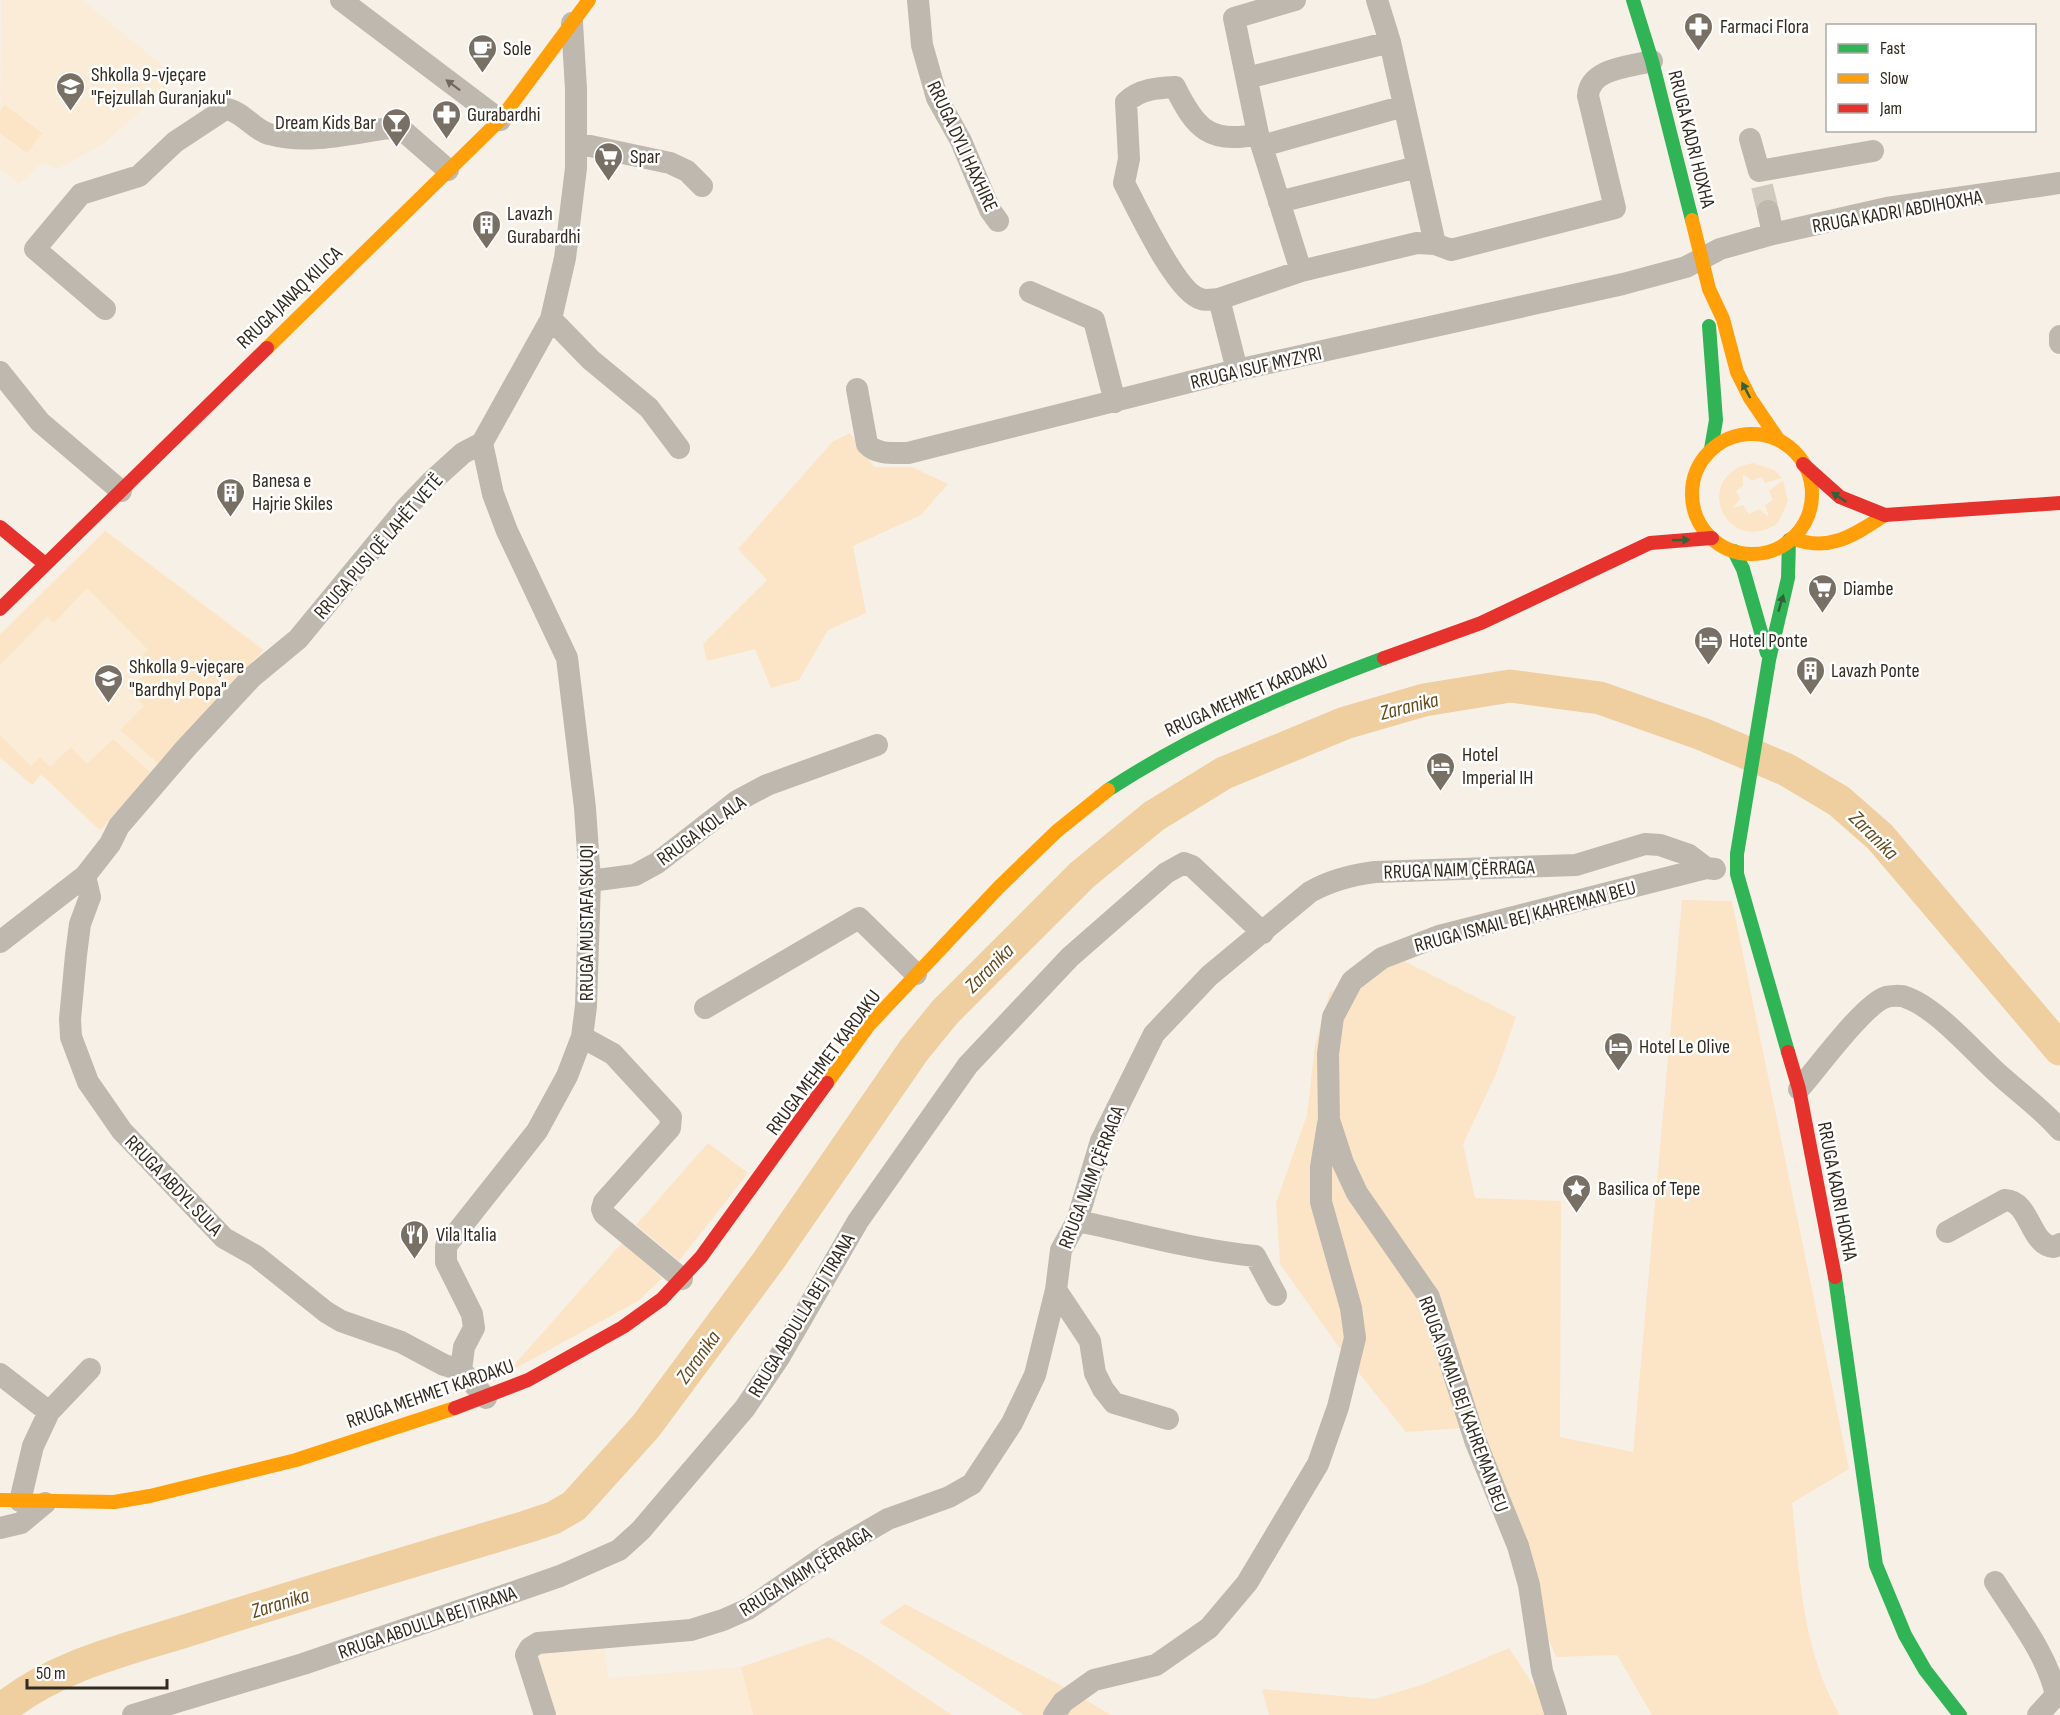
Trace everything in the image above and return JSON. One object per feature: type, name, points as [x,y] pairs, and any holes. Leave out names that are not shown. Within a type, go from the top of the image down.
[{"type":"main road","name":"RRUGA JANAQ KILICA","points":[[0,609],[500,120],[589,0]]},
{"type":"main road","name":"RRUGA KADRI HOXHA","points":[[1633,0],[1652,61],[1709,289],[1707,305],[1716,420],[1711,449]]},
{"type":"main road","name":"RRUGA KADRI HOXHA","points":[[1709,289],[1719,303],[1737,372],[1755,407],[1778,440]]},
{"type":"main road","points":[[1803,464],[1810,479],[1812,495],[1809,511],[1791,539],[1765,552],[1734,551],[1712,538],[1698,519],[1692,497],[1694,477],[1700,463],[1711,449],[1726,439],[1743,434],[1761,434],[1778,440],[1792,450],[1837,497],[1857,508],[1885,515],[2060,503]]},
{"type":"main road","points":[[1677,513],[1692,497]]},
{"type":"main road","points":[[1788,578],[1807,563],[1885,515]]},
{"type":"main road","points":[[0,527],[45,564]]},
{"type":"main road","name":"RRUGA MEHMET KARDAKU","points":[[10,1501],[114,1502],[223,1479],[296,1460],[486,1398],[528,1380],[622,1327],[662,1299],[682,1279],[776,1157],[869,1025],[1057,831],[1103,793],[1161,755],[1227,721],[1308,686],[1480,623],[1650,543],[1663,531]]},
{"type":"main road","name":"RRUGA MEHMET KARDAKU","points":[[1650,543],[1712,538]]},
{"type":"main road","name":"RRUGA KADRI HOXHA","points":[[1791,539],[1788,578],[1769,660],[1737,864],[1799,1089],[1829,1239],[1876,1565],[1905,1635],[1925,1670],[1960,1715]]},
{"type":"main road","points":[[1791,539],[1816,547],[1841,542]]},
{"type":"main road","name":"RRUGA KADRI HOXHA","points":[[1734,551],[1743,569],[1769,660]]},
{"type":"street","name":"RRUGA DYLI HAXHIRE","points":[[918,0],[922,45],[938,98],[965,150],[990,210],[998,221]]},
{"type":"street","points":[[1295,0],[1234,18],[1260,140],[1301,271]]},
{"type":"street","points":[[1377,0],[1390,42],[1435,244]]},
{"type":"street","points":[[346,2],[500,120]]},
{"type":"street","name":"RRUGA PUSI QË LAHËT VETË","points":[[0,942],[85,876],[110,844],[119,826],[180,755],[252,677],[298,639],[406,508],[432,481],[463,453],[482,442],[551,319],[565,258],[576,168],[572,23]]},
{"type":"street","points":[[1247,78],[1390,42]]},
{"type":"street","points":[[1404,106],[1260,140],[1236,139],[1216,135],[1196,124],[1175,87],[1153,88],[1133,95],[1126,102],[1129,159],[1124,183],[1167,264],[1186,290],[1200,299],[1219,299],[1301,271],[1417,243],[1435,244],[1451,250],[1615,208],[1588,96],[1589,86],[1599,75],[1652,61]]},
{"type":"street","points":[[105,309],[35,249],[81,194],[139,176],[175,142],[225,109],[240,115],[261,132],[289,138],[326,138],[399,127],[448,170]]},
{"type":"street","points":[[1750,139],[1760,179],[1873,151]]},
{"type":"street","points":[[576,143],[670,162],[687,171],[702,186]]},
{"type":"street","points":[[1279,202],[1417,167]]},
{"type":"street","name":"RRUGA KADRI ABDIHOXHA","points":[[1702,260],[1720,249],[1773,234],[1887,208],[2060,183]]},
{"type":"street","points":[[1768,211],[1773,234]]},
{"type":"street","name":"RRUGA ISUF MYZYRI","points":[[857,389],[867,444],[871,449],[882,452],[908,453],[1237,370],[1623,284],[1686,267],[1702,260]]},
{"type":"street","points":[[1030,292],[1094,320],[1115,402]]},
{"type":"street","points":[[1219,299],[1237,370]]},
{"type":"street","points":[[551,319],[591,360],[649,408],[679,448]]},
{"type":"street","points":[[2060,336],[2060,343]]},
{"type":"street","points":[[0,372],[40,423],[121,491]]},
{"type":"street","name":"RRUGA MUSTAFA SKUQI","points":[[461,1370],[464,1347],[474,1328],[469,1303],[446,1262],[444,1256],[446,1246],[537,1131],[567,1076],[582,1037],[586,1006],[590,881],[585,808],[567,658],[507,531],[493,494],[482,442]]},
{"type":"street","name":"RRUGA KOL ALA","points":[[590,881],[635,875],[657,863],[737,801],[788,777],[877,745]]},
{"type":"street","name":"RRUGA NAIM ÇËRRAGA","points":[[545,1715],[526,1655],[530,1648],[538,1643],[691,1630],[723,1620],[748,1609],[831,1552],[888,1519],[949,1497],[972,1484],[1012,1423],[1035,1375],[1056,1290],[1061,1250],[1077,1221],[1101,1141],[1154,1034],[1209,976],[1310,892],[1329,881],[1350,875],[1375,872],[1576,865],[1645,844],[1660,845],[1689,855],[1707,868]]},
{"type":"street","name":"RRUGA ABDULLA BEJ TIRANA","points":[[133,1715],[303,1664],[477,1605],[560,1576],[619,1550],[641,1530],[745,1408],[780,1356],[858,1221],[968,1065],[1070,957],[1166,873],[1184,863],[1192,866],[1263,933]]},
{"type":"street","name":"RRUGA ISMAIL BEJ KAHREMAN BEU","points":[[1556,1715],[1542,1671],[1529,1585],[1518,1546],[1475,1440],[1429,1297],[1357,1193],[1343,1163],[1329,1120],[1328,1054],[1333,1017],[1352,981],[1382,958],[1439,936],[1707,868],[1737,864]]},
{"type":"street","name":"RRUGA ABDYL SULA","points":[[85,876],[90,897],[80,924],[70,1019],[71,1037],[88,1082],[122,1131],[214,1231],[265,1263],[326,1312],[341,1321],[401,1342],[444,1365],[461,1370],[486,1398]]},
{"type":"street","points":[[705,1008],[860,918],[916,974]]},
{"type":"street","points":[[1799,1089],[1865,1012],[1886,997],[1904,996],[1928,1011],[1962,1039],[2001,1077],[2046,1114],[2060,1130]]},
{"type":"street","points":[[582,1037],[613,1054],[671,1117],[670,1128],[604,1202],[602,1209],[604,1214],[682,1279]]},
{"type":"street","points":[[1054,1715],[1063,1702],[1094,1680],[1156,1665],[1209,1628],[1247,1583],[1318,1464],[1338,1407],[1354,1338],[1351,1308],[1321,1202],[1321,1167],[1329,1120]]},
{"type":"street","points":[[1947,1232],[2005,1200],[2012,1200],[2020,1207],[2042,1243],[2054,1247],[2060,1244]]},
{"type":"street","points":[[1077,1221],[1186,1247],[1255,1256],[1276,1295]]},
{"type":"street","points":[[1056,1290],[1090,1341],[1095,1373],[1103,1389],[1114,1403],[1168,1419]]},
{"type":"street","points":[[10,1501],[49,1412],[90,1369]]},
{"type":"street","points":[[0,1374],[49,1412]]},
{"type":"street","points":[[0,1528],[21,1523],[45,1503]]},
{"type":"street","points":[[1995,1582],[2044,1663],[2058,1693],[2038,1715]]},
{"type":"shaded area","name":"Shkolla 9-vjeçare \"Fejzullah Guranjaku\"","points":[[1,0],[82,0],[178,78],[102,145],[57,169],[42,162],[19,184],[0,169]]},
{"type":"shaded area","points":[[5,105],[42,133],[27,153],[0,133],[0,111]]},
{"type":"shaded area","points":[[850,433],[874,467],[912,467],[948,484],[921,515],[853,546],[866,613],[828,630],[799,680],[771,688],[755,649],[707,661],[703,644],[767,580],[738,549],[832,442]]},
{"type":"shaded area","points":[[1753,463],[1774,470],[1782,478],[1765,483],[1761,477],[1752,481],[1743,474],[1743,486],[1736,491],[1740,499],[1733,508],[1743,505],[1749,514],[1759,509],[1769,517],[1765,505],[1773,500],[1769,491],[1783,480],[1788,501],[1778,523],[1759,531],[1743,530],[1730,523],[1722,511],[1719,496],[1723,482],[1734,470]]},
{"type":"shaded area","name":"Shkolla 9-vjeçare \"Bardhyl Popa\"","points":[[105,530],[265,650],[100,832],[42,775],[32,786],[0,758],[0,634]]},
{"type":"shaded area","points":[[105,531],[263,650],[159,764],[120,730],[144,706],[128,690],[149,670],[139,659],[148,650],[87,588],[54,623],[47,617],[0,665],[0,635]]},
{"type":"shaded area","points":[[0,735],[31,766],[40,757],[50,767],[71,747],[87,764],[113,739],[151,773],[100,830],[41,774],[32,785],[0,757]]},
{"type":"shaded area","points":[[1682,900],[1732,901],[1849,1469],[1792,1503],[1801,1585],[1810,1639],[1827,1690],[1840,1715],[1652,1715],[1617,1655],[1556,1657],[1462,1428],[1406,1432],[1343,1353],[1280,1264],[1276,1203],[1307,1115],[1315,1045],[1330,992],[1394,956],[1516,1017],[1496,1074],[1463,1144],[1475,1198],[1561,1201],[1560,1437],[1633,1452]]},
{"type":"shaded area","points":[[708,1143],[748,1173],[679,1261],[636,1225]]},
{"type":"shaded area","points":[[622,1243],[662,1278],[638,1301],[516,1368],[514,1365]]},
{"type":"shaded area","points":[[905,1604],[1064,1687],[1111,1715],[1024,1715],[879,1622]]},
{"type":"shaded area","points":[[829,1637],[865,1657],[952,1715],[753,1715],[741,1667]]},
{"type":"shaded area","points":[[604,1639],[608,1678],[741,1667],[753,1715],[553,1715],[537,1650]]},
{"type":"shaded area","points":[[1509,1648],[1553,1715],[1269,1715],[1262,1689],[1375,1699],[1424,1684]]},
{"type":"waterway","name":"Zaranika","points":[[0,1711],[21,1695],[44,1682],[93,1660],[526,1527],[553,1518],[574,1506],[646,1426],[769,1260],[914,1050],[945,1012],[1082,875],[1154,816],[1224,773],[1345,723],[1424,700],[1510,686],[1600,698],[1702,734],[1787,770],[1839,801],[1880,837],[2060,1049]]},
{"type":"tunnel","points":[[1762,186],[1768,211]]},
{"type":"traffic: fast","points":[[1633,0],[1652,61],[1692,220]]},
{"type":"traffic: fast","points":[[1709,326],[1716,420],[1711,449]]},
{"type":"traffic: fast","points":[[1788,1052],[1737,874],[1737,854],[1769,660],[1788,578],[1789,540]]},
{"type":"traffic: fast","points":[[1734,551],[1743,569],[1767,653]]},
{"type":"traffic: fast","points":[[1108,790],[1175,750],[1242,716],[1384,658]]},
{"type":"traffic: fast","points":[[1835,1277],[1876,1565],[1905,1635],[1925,1670],[1960,1715]]},
{"type":"traffic: slow","points":[[267,348],[500,120],[589,0]]},
{"type":"traffic: slow","points":[[1692,220],[1709,289],[1723,319],[1737,372],[1750,398],[1778,439]]},
{"type":"traffic: slow","points":[[1752,434],[1775,439],[1794,452],[1807,471],[1812,494],[1807,517],[1794,536],[1775,549],[1752,554],[1729,549],[1710,536],[1697,517],[1692,494],[1697,471],[1710,452],[1729,439],[1752,434]]},
{"type":"traffic: slow","points":[[1792,538],[1818,544],[1830,543],[1852,535],[1885,515]]},
{"type":"traffic: slow","points":[[827,1083],[869,1025],[999,887],[1057,831],[1108,790]]},
{"type":"traffic: slow","points":[[0,1500],[114,1502],[150,1496],[296,1460],[455,1408]]},
{"type":"traffic: jam","points":[[0,609],[267,348]]},
{"type":"traffic: jam","points":[[1803,464],[1840,497],[1885,515],[2060,503]]},
{"type":"traffic: jam","points":[[0,527],[45,564]]},
{"type":"traffic: jam","points":[[1384,658],[1481,623],[1650,543],[1712,538]]},
{"type":"traffic: jam","points":[[1788,1052],[1799,1089],[1835,1277]]},
{"type":"traffic: jam","points":[[455,1408],[528,1380],[623,1327],[662,1299],[701,1257],[827,1083]]},
{"type":"place","name":"Farmaci Flora","points":[[1699,52]]},
{"type":"place","name":"Sole","points":[[482,74]]},
{"type":"place","name":"Shkolla 9-vjeçare \"Fejzullah Guranjaku\"","points":[[70,112]]},
{"type":"place","name":"Gurabardhi","points":[[446,140]]},
{"type":"place","name":"Dream Kids Bar","points":[[397,148]]},
{"type":"place","name":"Spar","points":[[609,182]]},
{"type":"place","name":"Lavazh Gurabardhi","points":[[486,250]]},
{"type":"place","name":"Banesa e Hajrie Skiles","points":[[231,518]]},
{"type":"place","name":"Diambe","points":[[1822,614]]},
{"type":"place","name":"Hotel Ponte","points":[[1708,666]]},
{"type":"place","name":"Lavazh Ponte","points":[[1810,696]]},
{"type":"place","name":"Shkolla 9-vjeçare \"Bardhyl Popa\"","points":[[108,704]]},
{"type":"place","name":"Hotel Imperial IH","points":[[1441,792]]},
{"type":"place","name":"Hotel Le Olive","points":[[1618,1072]]},
{"type":"place","name":"Basilica of Tepe","points":[[1577,1214]]},
{"type":"place","name":"Vila Italia","points":[[415,1260]]}]
